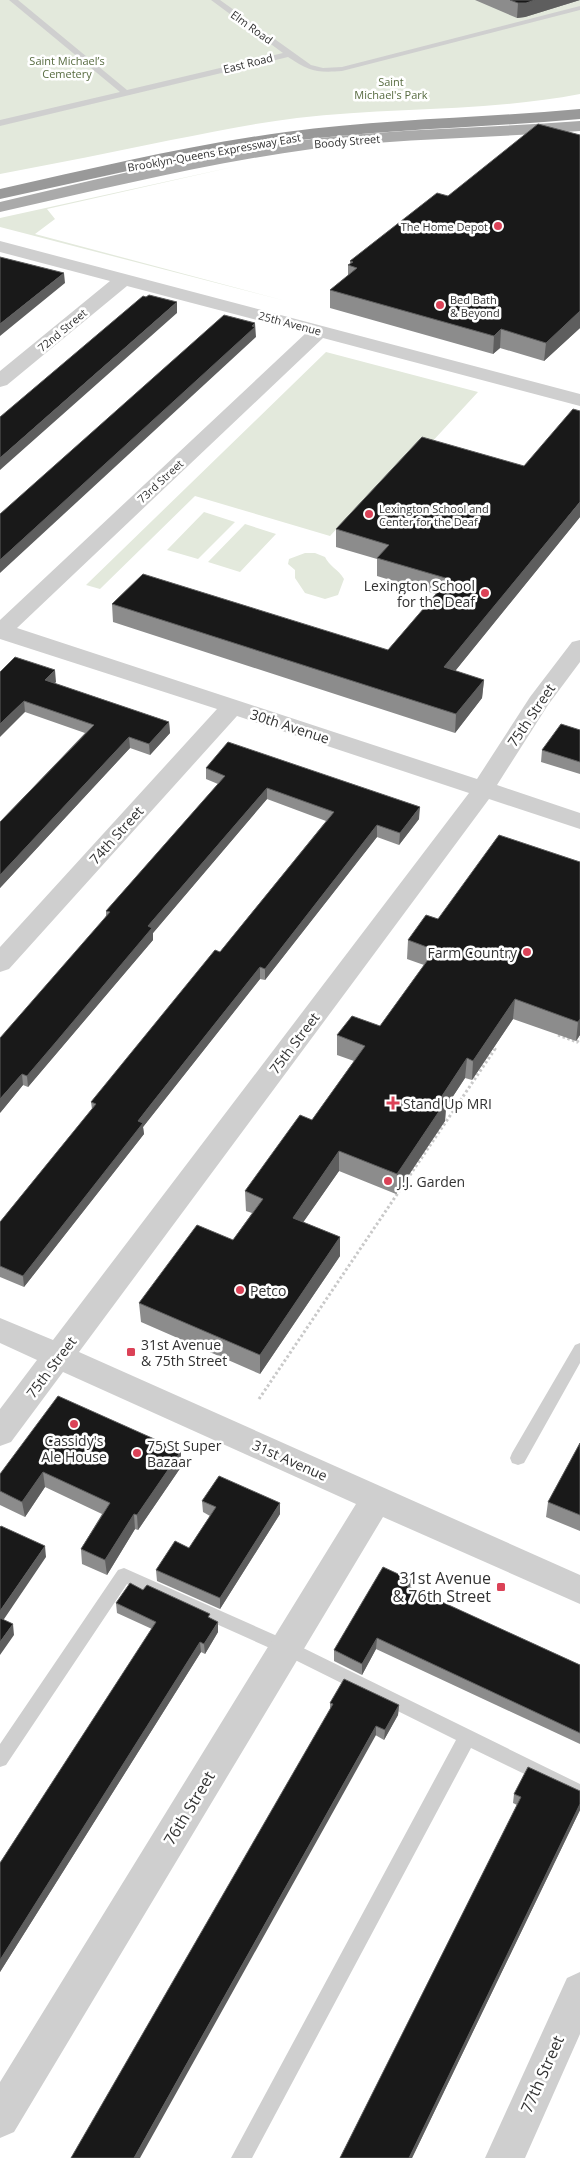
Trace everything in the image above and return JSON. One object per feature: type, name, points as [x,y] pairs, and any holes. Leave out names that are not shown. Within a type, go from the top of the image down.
[{"type":"highway","points":[[439,114],[580,98]]},
{"type":"highway","name":"Brooklyn-Queens Expressway East","points":[[0,182],[249,131],[338,120],[510,111],[580,104]]},
{"type":"highway","name":"Brooklyn-Queens Expressway East","points":[[0,194],[221,148],[286,137],[373,128],[492,122],[580,114]]},
{"type":"main road","name":"Boody Street","points":[[0,207],[226,158],[283,148],[377,138],[580,126]]},
{"type":"street","name":"25th Avenue","points":[[0,246],[580,400]]},
{"type":"street","name":"72nd Street","points":[[0,381],[124,279]]},
{"type":"street","name":"73rd Street","points":[[0,631],[319,330]]},
{"type":"street","name":"30th Avenue","points":[[0,631],[580,821]]},
{"type":"street","name":"75th Street","points":[[0,1433],[471,808],[538,702],[580,647]]},
{"type":"street","name":"74th Street","points":[[0,963],[232,707]]},
{"type":"street","name":"31st Avenue","points":[[0,1330],[580,1590]]},
{"type":"street","name":"76th Street","points":[[0,2118],[378,1498]]},
{"type":"street","name":"77th Street","points":[[505,2158],[580,1991]]},
{"type":"lane","points":[[13,0],[126,93]]},
{"type":"lane","name":"Elm Road","points":[[214,0],[289,54]]},
{"type":"lane","name":"East Road","points":[[0,123],[289,54],[308,67],[323,70],[342,68],[449,43],[580,8]]},
{"type":"lane","points":[[518,1458],[580,1349]]},
{"type":"lane","points":[[0,1759],[124,1575],[287,1648],[580,1793]]},
{"type":"lane","points":[[241,2158],[467,1738]]},
{"type":"path","points":[[551,1032],[577,1042],[580,1038]]},
{"type":"path","points":[[259,1399],[495,1049],[487,1046]]},
{"type":"green space","name":"Saint Michael’s Cemetery","points":[[0,0],[580,0],[580,94],[510,104],[368,112],[281,120],[0,174]]},
{"type":"green space","points":[[237,166],[47,209],[55,219],[35,234],[286,301],[0,227],[0,218]]},
{"type":"green space","points":[[326,352],[478,392],[430,444],[410,450],[330,536],[195,496],[100,589],[86,585]]},
{"type":"green space","points":[[204,512],[235,522],[198,559],[167,550]]},
{"type":"green space","points":[[245,524],[276,534],[240,572],[208,562]]},
{"type":"green space","points":[[305,553],[315,553],[325,557],[342,576],[344,579],[338,595],[325,599],[305,593],[295,578],[295,570],[288,564],[289,559]]},
{"type":"building","points":[[510,0],[535,0],[518,3]]},
{"type":"building","points":[[538,124],[580,135],[580,311],[546,343],[501,329],[494,336],[330,290],[357,268],[348,265],[353,262],[350,261],[437,193],[448,196]]},
{"type":"building","points":[[0,257],[64,273],[0,324]]},
{"type":"building","points":[[149,295],[177,302],[0,458],[0,417],[143,296]]},
{"type":"building","points":[[224,315],[255,323],[252,326],[255,327],[0,560],[0,514]]},
{"type":"building","points":[[573,409],[580,411],[580,502],[444,667],[484,680],[456,714],[112,604],[143,574],[388,650],[449,579],[377,558],[389,545],[336,529],[422,437],[524,466]]},
{"type":"building","points":[[15,657],[55,670],[45,680],[169,722],[149,744],[129,737],[0,875],[0,822],[94,725],[24,701],[0,724],[0,672]]},
{"type":"building","points":[[561,724],[580,730],[580,762],[542,750]]},
{"type":"building","points":[[228,742],[420,807],[400,833],[377,825],[265,969],[260,967],[152,1103],[138,1121],[143,1123],[23,1276],[0,1266],[0,1222],[96,1104],[91,1102],[215,950],[220,952],[334,812],[267,788],[148,926],[152,928],[27,1076],[22,1074],[0,1099],[0,1038],[110,912],[106,911],[225,776],[206,768]]},
{"type":"building","points":[[499,835],[580,862],[580,1019],[578,1022],[515,999],[473,1061],[467,1058],[440,1099],[446,1101],[397,1174],[339,1151],[293,1218],[340,1237],[260,1355],[139,1303],[197,1225],[233,1240],[263,1199],[245,1191],[300,1115],[312,1120],[365,1046],[337,1035],[352,1016],[380,1026],[435,950],[408,940],[426,915],[438,919]]},
{"type":"building","points":[[58,1396],[181,1451],[137,1515],[134,1514],[105,1560],[81,1549],[110,1503],[43,1472],[22,1502],[0,1491],[0,1474]]},
{"type":"building","points":[[580,1443],[580,1515],[548,1502]]},
{"type":"building","points":[[219,1476],[280,1503],[220,1598],[156,1570],[175,1541],[189,1548],[216,1507],[202,1501]]},
{"type":"building","points":[[0,1527],[45,1546],[0,1611]]},
{"type":"building","points":[[383,1567],[411,1580],[407,1586],[580,1665],[580,1733],[377,1638],[362,1664],[334,1650]]},
{"type":"building","points":[[130,1583],[143,1590],[147,1585],[210,1614],[208,1617],[218,1622],[204,1644],[200,1642],[0,1960],[0,1863],[156,1622],[116,1603]]},
{"type":"building","points":[[0,1618],[13,1624],[0,1642]]},
{"type":"building","points":[[344,1679],[399,1705],[385,1730],[376,1726],[134,2158],[71,2158],[333,1704],[330,1703]]},
{"type":"building","points":[[528,1767],[580,1791],[580,1804],[409,2158],[340,2158],[521,1797],[514,1794]]},
{"type":"place","name":"The Home Depot","points":[[498,226]]},
{"type":"place","name":"Bed Bath & Beyond","points":[[440,305]]},
{"type":"place","name":"Lexington School and Center for the Deaf","points":[[369,514]]},
{"type":"place","name":"Lexington School for the Deaf","points":[[485,593]]},
{"type":"place","name":"Farm Country","points":[[527,952]]},
{"type":"place","name":"Stand Up MRI","points":[[393,1103]]},
{"type":"place","name":"J.J. Garden","points":[[388,1181]]},
{"type":"place","name":"Petco","points":[[240,1290]]},
{"type":"place","name":"31st Avenue & 75th Street","points":[[131,1352]]},
{"type":"place","name":"Cassidy's Ale House","points":[[74,1424]]},
{"type":"place","name":"75 St Super Bazaar","points":[[137,1453]]},
{"type":"place","name":"31st Avenue & 76th Street","points":[[501,1587]]},
{"type":"park label","name":"Saint Michael's Park","points":[[391,87]]}]
